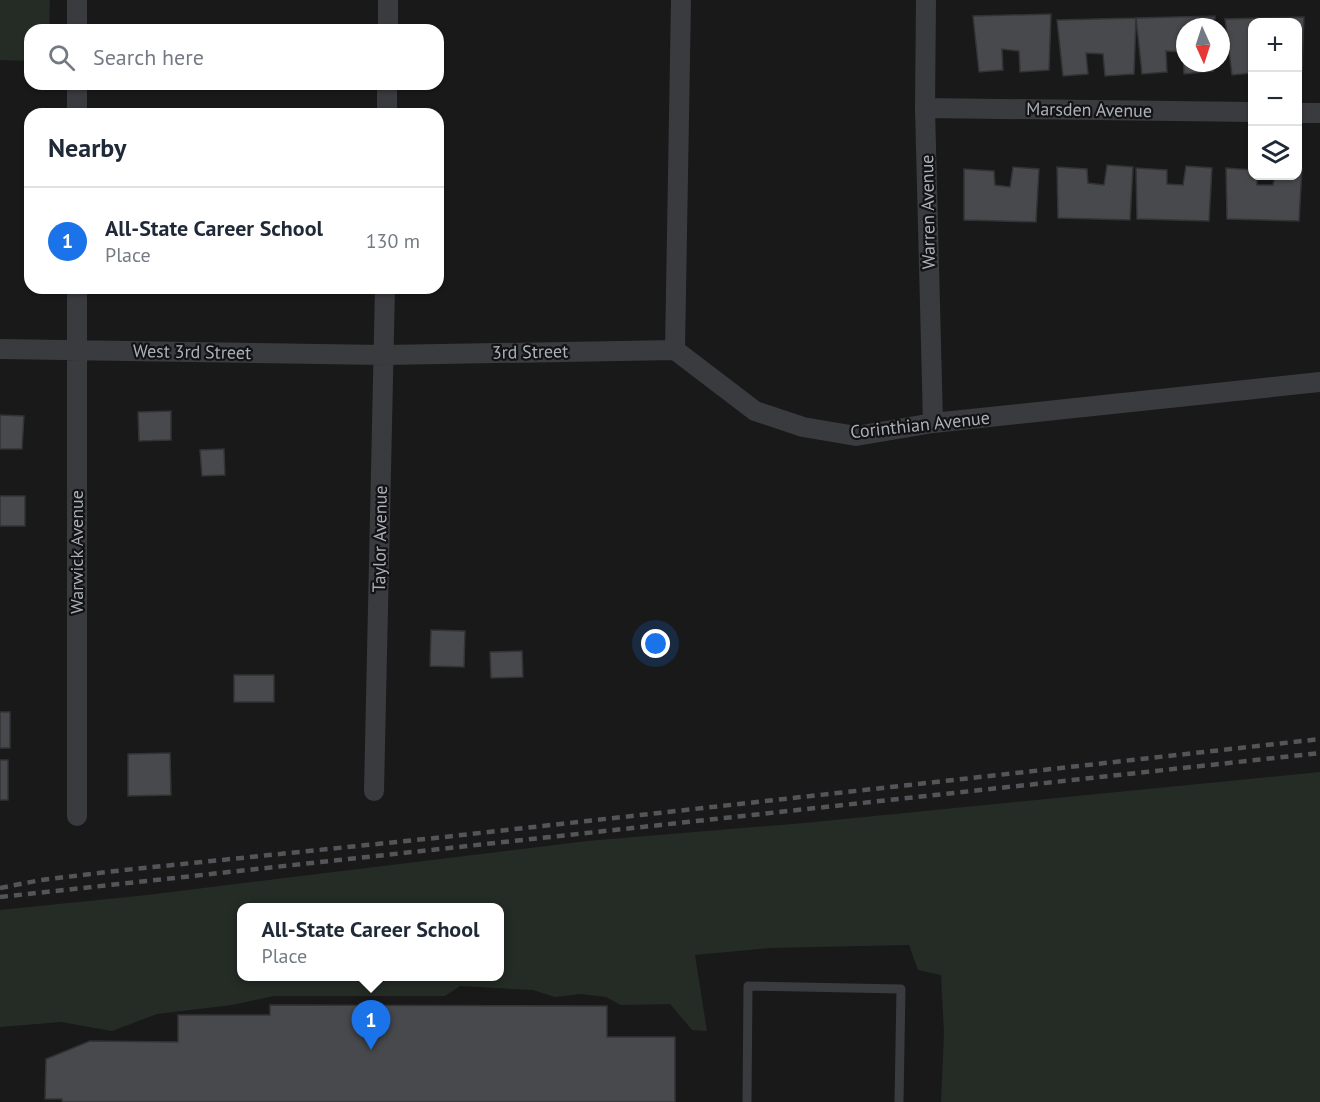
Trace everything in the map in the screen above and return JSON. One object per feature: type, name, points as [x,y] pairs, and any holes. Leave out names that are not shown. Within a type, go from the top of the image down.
[{"type":"street","points":[[77,0],[77,24]]},
{"type":"street","points":[[388,0],[388,24]]},
{"type":"street","points":[[675,350],[681,0]]},
{"type":"street","name":"Warren Avenue","points":[[926,0],[925,108],[933,423]]},
{"type":"street","points":[[77,90],[77,108]]},
{"type":"street","points":[[387,90],[387,108]]},
{"type":"street","name":"Marsden Avenue","points":[[925,108],[1248,112]]},
{"type":"street","points":[[1302,113],[1320,113]]},
{"type":"street","name":"Warwick Avenue","points":[[76,816],[77,294]]},
{"type":"street","name":"Taylor Avenue","points":[[374,791],[385,294]]},
{"type":"street","name":"West 3rd Street","points":[[0,349],[385,355]]},
{"type":"street","name":"3rd Street","points":[[385,355],[675,350]]},
{"type":"street","name":"Corinthian Avenue","points":[[675,350],[755,411],[803,428],[856,436],[933,423],[1320,382]]},
{"type":"lane","points":[[747,1102],[748,986],[901,988],[899,1102]]},
{"type":"shaded area","points":[[0,0],[50,0],[49,24],[24,24],[24,61],[0,60]]},
{"type":"shaded area","points":[[1320,772],[1320,1102],[941,1102],[944,1033],[941,975],[918,970],[909,945],[770,948],[695,955],[707,1031],[692,1030],[670,1004],[621,1005],[606,997],[581,994],[555,997],[533,990],[460,986],[445,996],[274,996],[232,1005],[157,1014],[112,1031],[61,1022],[0,1027],[0,910],[147,895],[587,841],[804,823]]},
{"type":"building","points":[[1051,14],[1049,70],[1020,72],[1019,51],[1002,49],[1003,70],[979,72],[973,16]]},
{"type":"building","points":[[1215,16],[1215,18],[1176,18],[1176,52],[1166,51],[1167,72],[1142,74],[1136,18]]},
{"type":"building","points":[[1304,17],[1302,72],[1302,18],[1264,18]]},
{"type":"building","points":[[1136,18],[1134,74],[1105,76],[1103,54],[1086,53],[1088,74],[1063,76],[1057,20]]},
{"type":"building","points":[[1248,18],[1248,73],[1232,75],[1230,19]]},
{"type":"building","points":[[1107,165],[1133,167],[1130,220],[1058,218],[1057,167],[1087,169],[1088,183],[1104,185]]},
{"type":"building","points":[[1186,166],[1212,168],[1209,221],[1137,219],[1136,168],[1167,170],[1167,184],[1183,185]]},
{"type":"building","points":[[1013,167],[1039,169],[1036,222],[964,220],[964,169],[994,171],[995,185],[1010,187]]},
{"type":"building","points":[[1226,168],[1248,170],[1248,180],[1257,180],[1257,185],[1273,185],[1274,180],[1301,180],[1299,221],[1227,219]]},
{"type":"building","points":[[171,411],[171,440],[139,441],[138,412]]},
{"type":"building","points":[[0,415],[24,416],[22,449],[0,449]]},
{"type":"building","points":[[224,449],[225,475],[202,476],[200,450]]},
{"type":"building","points":[[0,496],[25,496],[25,526],[0,526]]},
{"type":"building","points":[[431,630],[465,631],[464,667],[430,666]]},
{"type":"building","points":[[522,651],[523,677],[491,678],[490,652]]},
{"type":"building","points":[[234,675],[274,675],[274,702],[234,702]]},
{"type":"building","points":[[0,712],[10,712],[10,748],[0,748]]},
{"type":"building","points":[[170,753],[171,795],[128,796],[128,754]]},
{"type":"building","points":[[0,760],[8,760],[8,800],[0,800]]},
{"type":"building","points":[[270,1005],[607,1006],[607,1037],[675,1037],[675,1102],[62,1102],[62,1099],[45,1099],[46,1059],[90,1041],[178,1042],[178,1015],[270,1015]]},
{"type":"railway","points":[[0,888],[41,880],[124,870],[435,838],[1320,739]]},
{"type":"railway","points":[[0,897],[1320,753]]},
{"type":"place","name":"All-State Career School","points":[[371,1050]]}]
